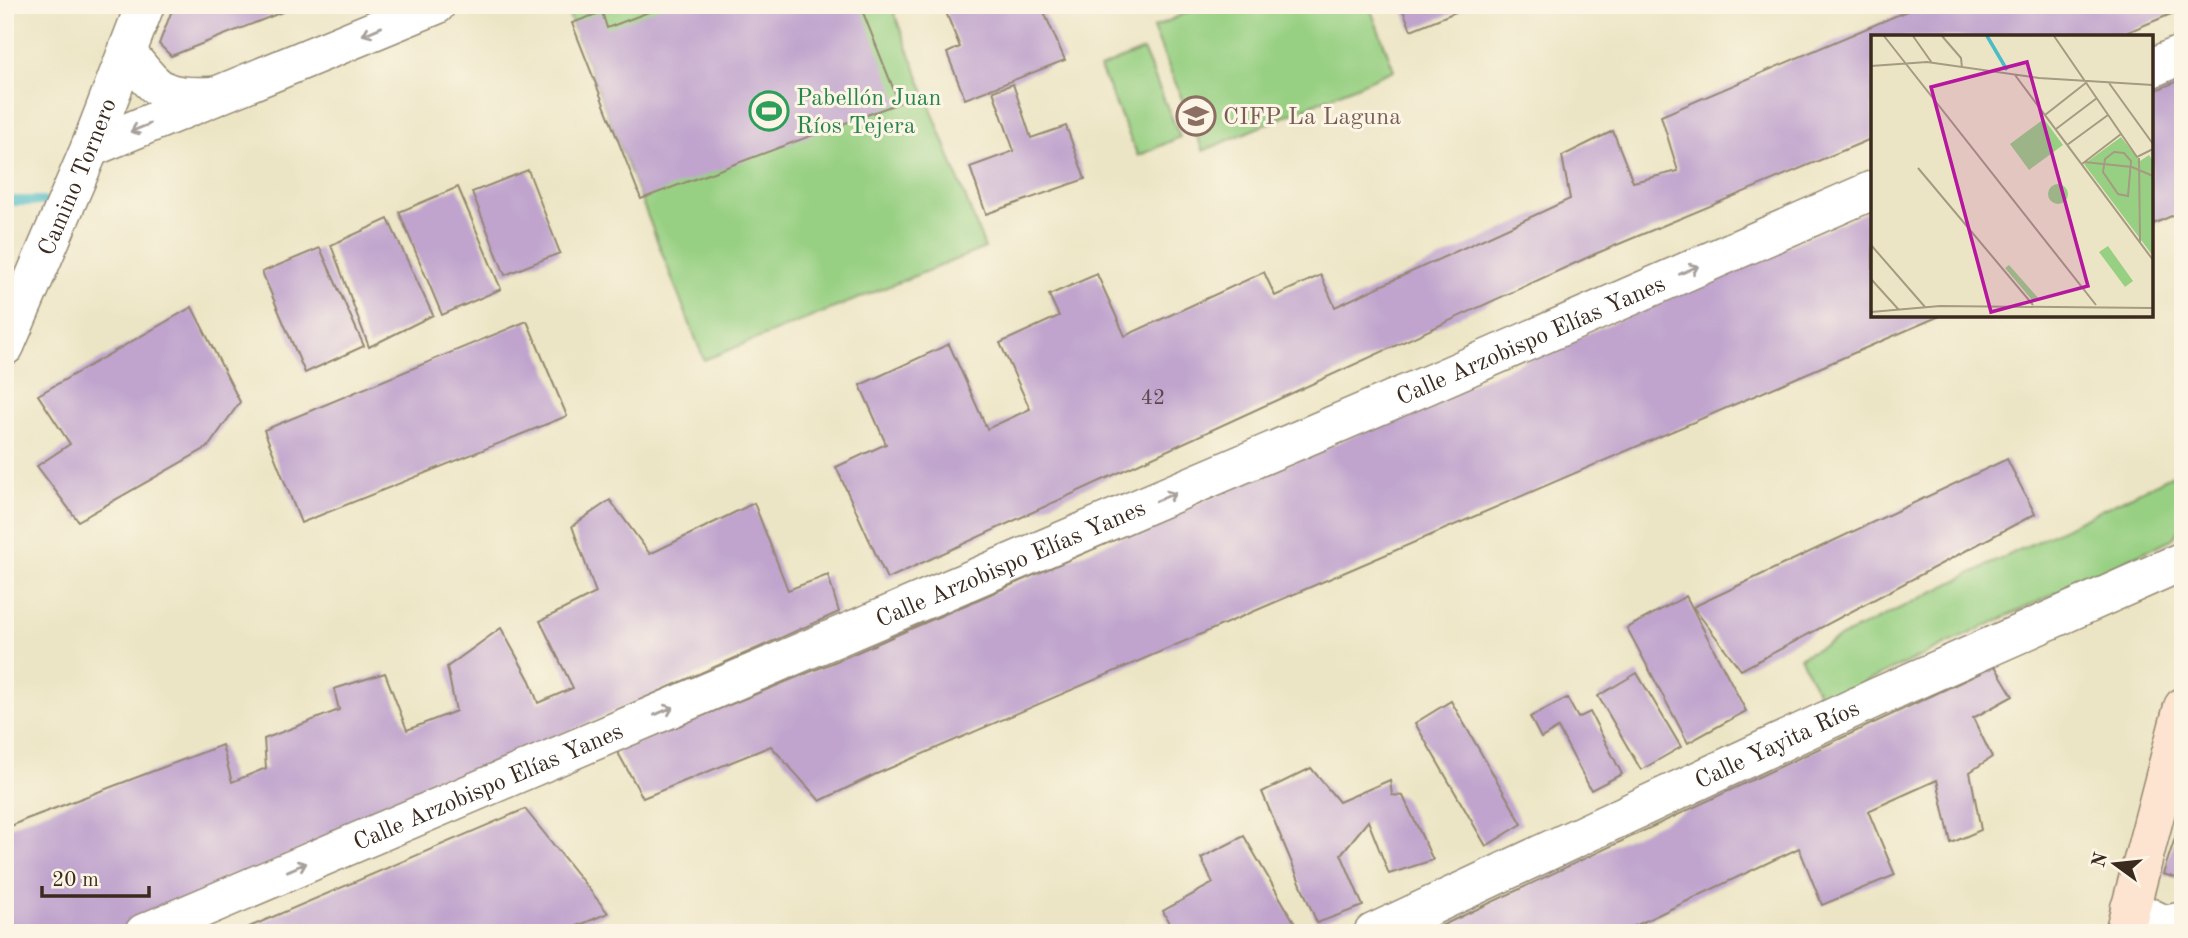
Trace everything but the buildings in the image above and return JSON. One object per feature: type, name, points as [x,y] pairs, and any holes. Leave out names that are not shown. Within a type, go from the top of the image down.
[{"type":"main road","points":[[2127,920],[2183,707]]},
{"type":"street","name":"Camino Tornero","points":[[5,346],[90,148],[145,5]]},
{"type":"street","points":[[90,148],[436,5]]},
{"type":"street","points":[[127,53],[155,87],[180,97],[218,96]]},
{"type":"street","points":[[2153,67],[2183,54]]},
{"type":"street","name":"Calle Arzobispo Elías Yanes","points":[[144,933],[1400,397],[1871,191]]},
{"type":"street","name":"Calle Yayita Ríos","points":[[1373,933],[1877,696],[2183,561]]},
{"type":"street","points":[[2127,920],[2170,926]]},
{"type":"green space","name":"Pabellón Juan Ríos Tejera","points":[[565,5],[891,5],[985,248],[704,360]]},
{"type":"green space","points":[[1203,5],[1369,5],[1394,70],[1203,151],[1153,28]]},
{"type":"green space","points":[[1143,50],[1180,137],[1138,156],[1100,68]]},
{"type":"green space","points":[[2183,470],[2183,524],[2172,539],[1823,702],[1800,657]]},
{"type":"waterway","points":[[5,201],[43,201]]},
{"type":"place","name":"Pabellón Juan Ríos Tejera","points":[[769,111]]},
{"type":"place","name":"CIFP La Laguna","points":[[1196,116]]}]
